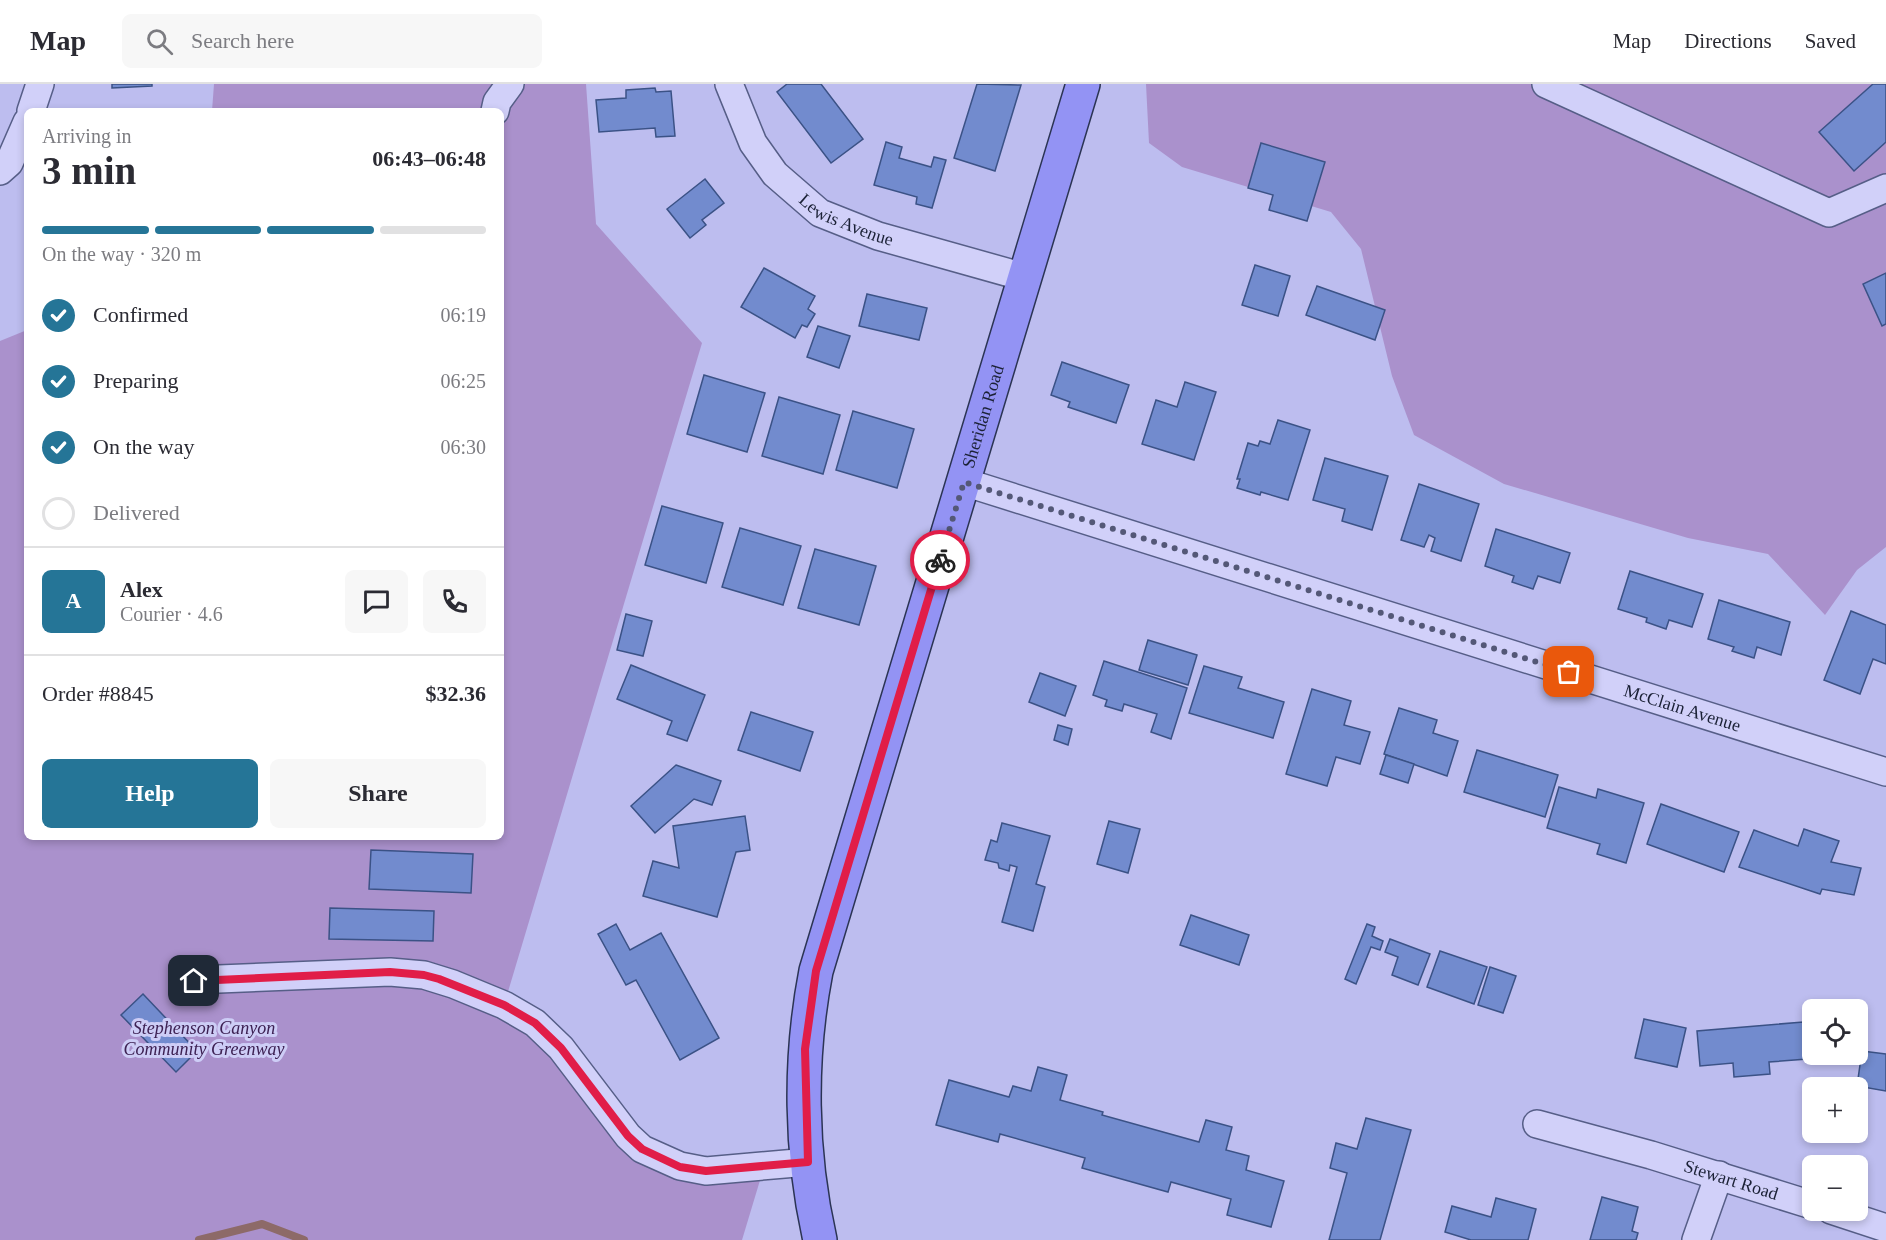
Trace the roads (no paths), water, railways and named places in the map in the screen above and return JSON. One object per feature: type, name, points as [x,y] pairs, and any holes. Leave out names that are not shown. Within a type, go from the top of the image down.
[{"type":"main road","name":"Sheridan Road","points":[[820,1240],[808,1162],[805,1049],[816,971],[1083,84]]},
{"type":"street","points":[[32,108],[40,84]]},
{"type":"street","points":[[496,108],[497,102],[510,84]]},
{"type":"street","name":"Lewis Avenue","points":[[729,84],[738,111],[753,143],[774,174],[820,213],[878,236],[1024,277]]},
{"type":"street","points":[[1546,84],[1829,213],[1886,188]]},
{"type":"street","points":[[0,171],[9,163],[24,129]]},
{"type":"street","name":"McClain Avenue","points":[[964,482],[1886,772]]},
{"type":"street","points":[[194,981],[390,972],[434,978],[504,1005],[535,1023],[561,1048],[628,1136],[642,1149],[680,1167],[706,1171],[808,1162]]},
{"type":"street","name":"Stewart Road","points":[[1537,1124],[1651,1155],[1802,1202]]},
{"type":"street","points":[[1696,1240],[1719,1175]]},
{"type":"street","points":[[1864,1221],[1886,1228]]},
{"type":"waterway","points":[[199,1240],[262,1224],[304,1240]]},
{"type":"park label","name":"Stephenson Canyon Community Greenway","points":[[204,1038]]}]
